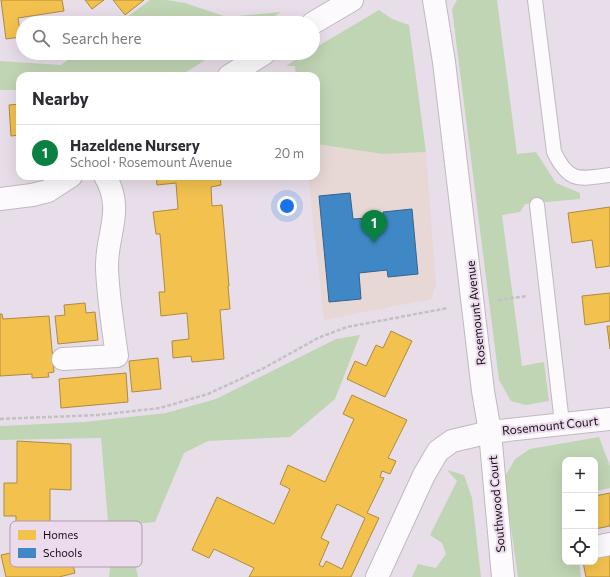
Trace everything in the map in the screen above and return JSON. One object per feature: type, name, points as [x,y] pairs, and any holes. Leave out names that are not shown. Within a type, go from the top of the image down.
[{"type":"street","points":[[320,19],[352,0]]},
{"type":"street","name":"Rosemount Avenue","points":[[434,0],[444,62],[474,304],[483,391],[490,432]]},
{"type":"street","points":[[234,72],[254,60]]},
{"type":"street","points":[[0,199],[32,195],[48,191],[65,180]]},
{"type":"street","points":[[63,360],[116,356],[107,268],[116,211],[110,185],[107,180]]},
{"type":"street","name":"Rosemount Court","points":[[490,432],[610,419]]},
{"type":"street","points":[[377,577],[424,475],[438,451],[452,441],[490,432]]},
{"type":"street","name":"Southwood Court","points":[[490,432],[503,577]]},
{"type":"street","points":[[598,546],[610,544]]},
{"type":"lane","points":[[535,0],[554,152],[562,167],[571,176],[587,178],[610,175]]},
{"type":"lane","points":[[537,205],[562,423]]},
{"type":"path","points":[[0,419],[98,415],[160,408],[208,394],[264,368],[318,338],[347,327],[474,304],[547,293]]},
{"type":"shaded area","points":[[320,145],[383,154],[426,152],[436,285],[431,299],[324,320],[308,180],[320,180]]},
{"type":"green space","points":[[150,0],[166,0],[185,3],[224,16],[128,16]]},
{"type":"green space","points":[[457,0],[497,0],[517,154],[536,152],[556,183],[580,193],[580,199],[525,204],[520,212],[502,215],[522,366],[544,362],[549,401],[526,405],[511,401],[499,380],[452,9]]},
{"type":"green space","points":[[379,10],[392,19],[409,25],[426,152],[383,154],[320,145],[320,72],[296,72],[295,66],[286,66],[295,60],[320,60],[320,45]]},
{"type":"green space","points":[[281,12],[275,16],[238,16]]},
{"type":"green space","points":[[68,60],[205,60],[186,72],[16,72],[16,90],[0,90],[0,61],[61,65]]},
{"type":"green space","points":[[360,335],[335,399],[290,437],[208,441],[184,453],[155,522],[142,523],[142,521],[108,521],[101,438],[0,440],[0,426],[84,422],[166,413],[216,399],[336,339]]},
{"type":"green space","points":[[599,437],[610,466],[610,488],[598,490],[598,457],[562,457],[562,565],[579,565],[581,577],[518,577],[504,478],[515,459],[530,449]]},
{"type":"green space","points":[[447,470],[464,475],[472,498],[481,577],[412,577],[418,564],[436,568],[446,554],[442,543],[430,535],[457,481]]},
{"type":"green space","points":[[110,567],[136,567],[138,577],[109,577]]},
{"type":"building: Homes","points":[[1,0],[62,0],[64,11],[31,16],[16,16],[16,38],[6,39]]},
{"type":"building: Homes","points":[[85,0],[104,0],[92,9]]},
{"type":"building: Homes","points":[[113,0],[144,0],[125,15]]},
{"type":"building: Homes","points":[[16,104],[16,135],[11,136],[9,105]]},
{"type":"building: Homes","points":[[156,180],[220,180],[221,185],[211,187],[212,206],[222,205],[229,286],[230,309],[220,310],[224,359],[192,362],[191,356],[173,358],[172,341],[189,339],[187,313],[161,316],[159,292],[165,292],[160,234],[156,234],[153,212],[178,209],[176,183],[157,185]]},
{"type":"building: Homes","points":[[610,207],[610,266],[596,268],[592,240],[572,243],[568,213]]},
{"type":"building: Homes","points":[[610,293],[610,321],[585,325],[582,296]]},
{"type":"building: Homes","points":[[85,303],[86,313],[95,312],[98,340],[58,344],[55,316],[65,315],[64,305]]},
{"type":"building: Homes","points":[[0,314],[2,314],[3,319],[49,316],[54,372],[48,373],[49,377],[32,378],[32,374],[0,376]]},
{"type":"building: Homes","points":[[607,326],[610,326],[610,349]]},
{"type":"building: Homes","points":[[391,331],[412,341],[385,397],[347,379],[355,361],[366,366],[376,345],[383,348]]},
{"type":"building: Homes","points":[[158,358],[161,389],[132,392],[129,361]]},
{"type":"building: Homes","points":[[126,373],[128,402],[61,408],[59,379]]},
{"type":"building: Homes","points":[[352,395],[407,420],[388,458],[396,461],[390,474],[382,471],[380,477],[384,478],[367,513],[379,518],[351,577],[249,577],[254,568],[214,549],[209,558],[192,550],[217,497],[274,524],[290,489],[280,484],[288,465],[325,482],[354,419],[343,414]],"holes":[[[337,504],[365,518],[342,569],[326,561],[323,567],[319,565],[329,542],[321,538]]]},
{"type":"building: Homes","points":[[17,441],[71,444],[71,490],[50,489],[50,521],[16,521],[16,516],[4,516],[4,483],[17,483]]},
{"type":"building: Homes","points":[[610,493],[610,526],[598,528],[598,495]]},
{"type":"building: Homes","points":[[10,553],[10,567],[74,567],[75,573],[59,577],[6,577],[1,555]]},
{"type":"building: Homes","points":[[610,555],[610,577],[586,577],[584,565],[598,565],[598,557]]},
{"type":"building: Schools","points":[[350,193],[353,219],[384,217],[383,212],[412,209],[418,274],[388,277],[387,270],[359,273],[361,299],[329,302],[319,196]]},
{"type":"place","name":"Hazeldene Nursery","points":[[374,243]]}]
